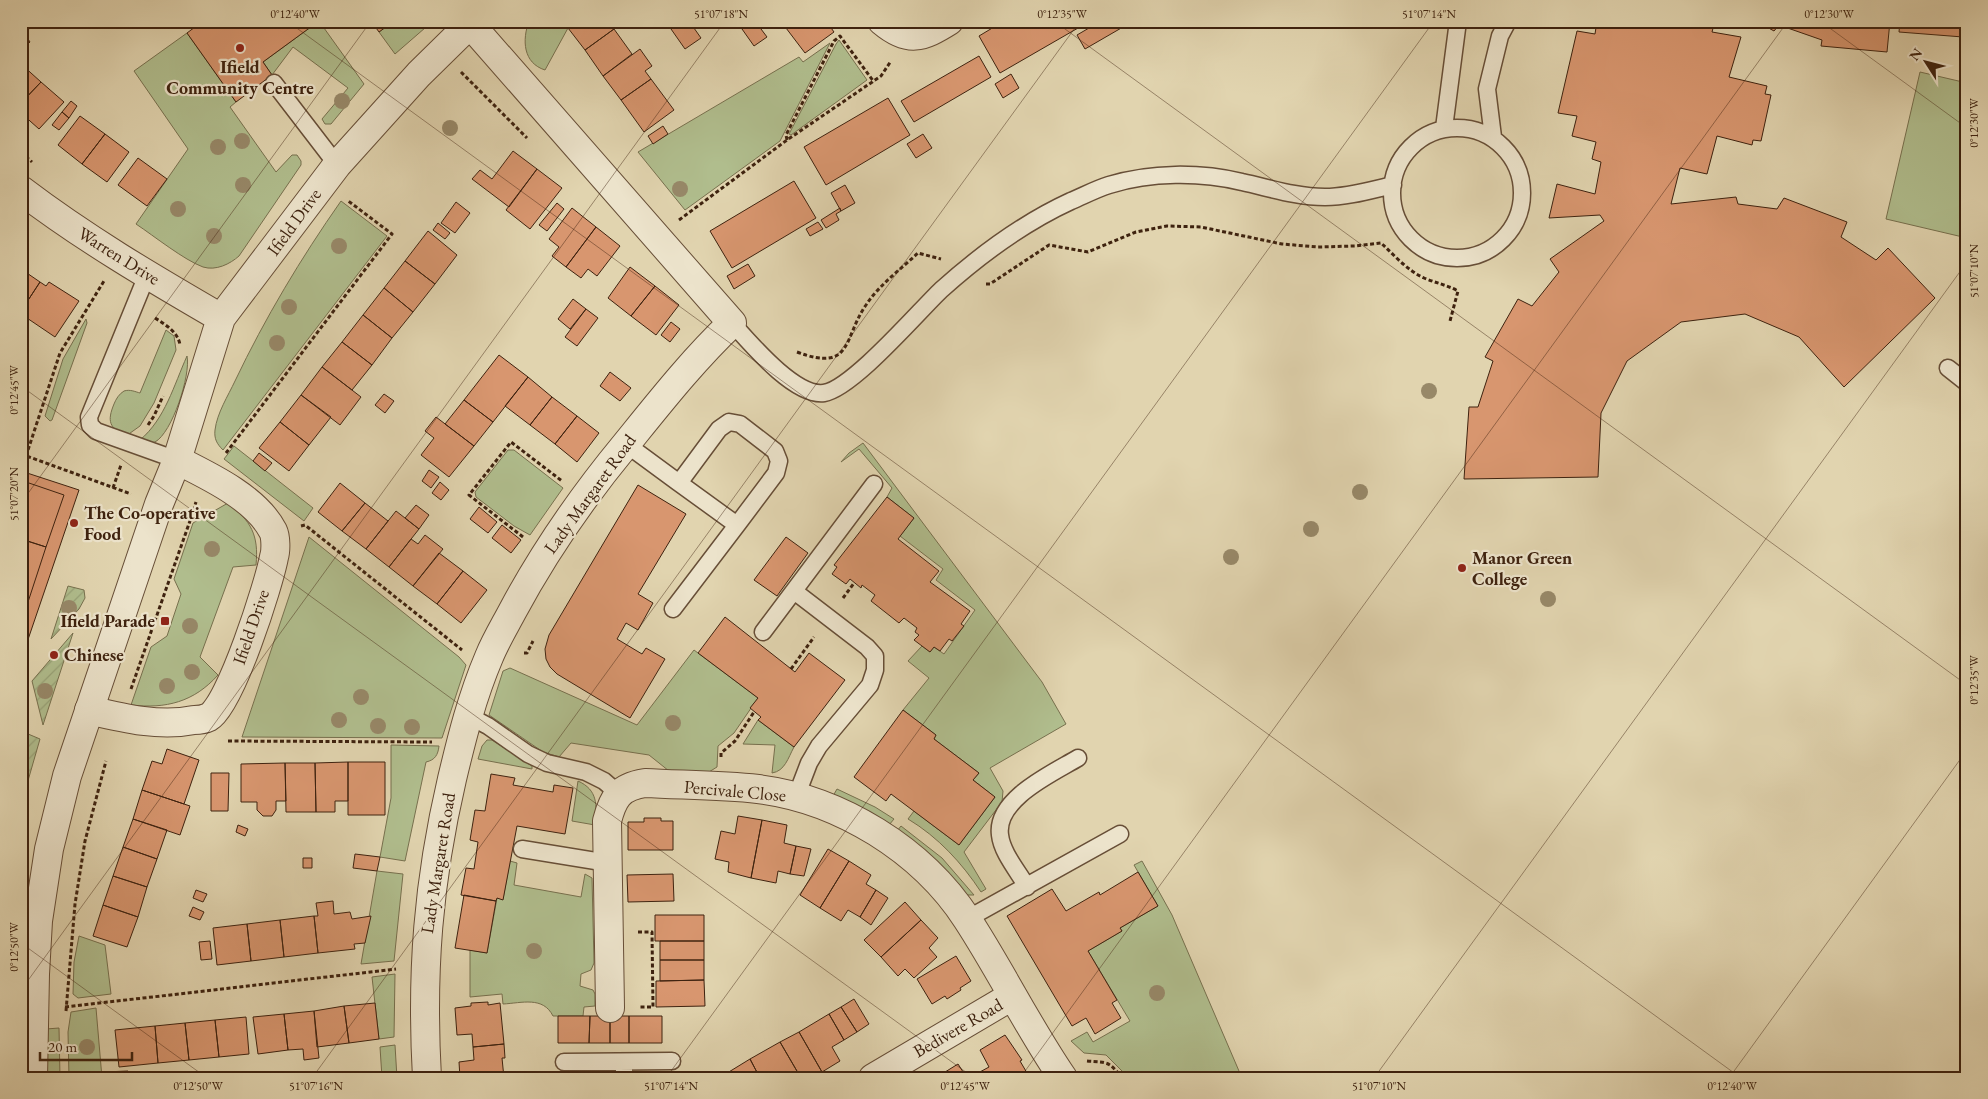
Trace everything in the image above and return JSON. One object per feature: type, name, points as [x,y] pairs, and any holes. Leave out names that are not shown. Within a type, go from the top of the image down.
[{"type":"street","points":[[882,21],[896,32],[907,36],[922,36],[949,21]]},
{"type":"street","points":[[472,23],[669,232],[732,323]]},
{"type":"street","name":"Ifield Drive","points":[[33,1078],[38,921],[49,849],[67,776],[159,504],[177,460],[220,318],[257,273],[330,174],[419,74],[472,23]]},
{"type":"street","name":"Warren Drive","points":[[21,190],[49,212],[147,275],[220,318]]},
{"type":"street","name":"Lady Margaret Road","points":[[427,1078],[424,969],[433,874],[467,715],[489,656],[528,582],[584,498],[675,382],[732,323]]},
{"type":"street","name":"Ifield Drive","points":[[177,460],[231,489],[265,519],[274,533],[275,556],[254,623],[227,693],[218,708],[208,718]]},
{"type":"street","points":[[89,710],[153,722],[182,723],[208,718]]},
{"type":"street","name":"Percivale Close","points":[[618,794],[631,785],[644,783],[758,789],[796,797],[821,805],[857,822],[901,849],[926,869],[947,891],[967,919],[1012,996]]},
{"type":"street","points":[[610,1008],[607,821],[611,805],[618,794]]},
{"type":"street","name":"Bedivere Road","points":[[873,1078],[1012,996],[1064,1078]]},
{"type":"lane","points":[[1444,128],[1458,21]]},
{"type":"lane","points":[[1493,137],[1488,89],[1500,36],[1508,21]]},
{"type":"lane","points":[[274,83],[330,174]]},
{"type":"lane","points":[[1444,128],[1469,128],[1493,137],[1512,156],[1522,180],[1522,206],[1511,231],[1492,248],[1467,258],[1440,256],[1417,245],[1400,225],[1390,197],[1396,168],[1415,142],[1444,128]]},
{"type":"lane","points":[[732,323],[759,354],[782,374],[806,390],[824,394],[841,386],[858,374],[942,290],[995,247],[1040,217],[1110,185],[1152,176],[1213,177],[1272,190],[1325,197],[1350,195],[1393,185]]},
{"type":"lane","points":[[147,275],[89,417],[90,425],[96,431],[177,460]]},
{"type":"lane","points":[[1948,368],[1967,383]]},
{"type":"lane","points":[[673,609],[776,473],[779,461],[775,451],[740,424],[729,422],[719,429],[679,483]]},
{"type":"lane","points":[[626,444],[737,525]]},
{"type":"lane","points":[[762,632],[874,484]]},
{"type":"lane","points":[[794,591],[868,648],[875,656],[875,670],[870,684],[819,746],[809,763],[796,797]]},
{"type":"lane","points":[[467,715],[488,726],[528,754],[547,763],[586,772],[604,780],[618,794]]},
{"type":"lane","points":[[1026,887],[1003,846],[999,825],[1011,803],[1021,793],[1078,758]]},
{"type":"lane","points":[[967,919],[1120,834]]},
{"type":"lane","points":[[522,849],[608,863]]},
{"type":"lane","points":[[564,1062],[624,1070],[672,1061]]},
{"type":"path","points":[[787,140],[786,135],[834,41],[840,36],[874,82]]},
{"type":"path","points":[[669,232],[680,219],[787,140],[882,76],[907,36]]},
{"type":"path","points":[[21,152],[36,164]]},
{"type":"path","points":[[66,1015],[75,904],[86,841],[105,766],[120,717],[130,695],[206,474],[223,457],[392,234],[330,174]]},
{"type":"path","points":[[669,232],[680,219]]},
{"type":"path","points":[[789,347],[816,359],[831,358],[844,350],[866,305],[918,253],[951,262],[974,284],[990,284],[1049,245],[1088,252],[1136,232],[1167,226],[1201,227],[1282,244],[1318,247],[1381,243],[1403,264],[1424,278],[1447,284],[1458,291],[1450,321]]},
{"type":"path","points":[[118,256],[60,353],[23,455],[159,504],[190,518]]},
{"type":"path","points":[[135,304],[171,328],[179,340],[181,351]]},
{"type":"path","points":[[114,488],[129,443],[145,428],[154,416],[164,395]]},
{"type":"path","points":[[545,555],[469,495],[511,442],[584,498]]},
{"type":"path","points":[[720,788],[721,753],[735,741],[754,712]]},
{"type":"path","points":[[208,718],[227,741],[443,742],[460,744]]},
{"type":"path","points":[[34,1010],[400,969],[424,969]]},
{"type":"green space","points":[[319,21],[364,84],[331,124],[325,124],[322,119],[348,88],[293,47],[272,75],[263,62]]},
{"type":"green space","points":[[394,21],[433,21],[395,54],[379,32]]},
{"type":"green space","points":[[529,21],[576,21],[568,28],[545,70],[532,62],[526,50],[525,36]]},
{"type":"green space","points":[[187,33],[236,102],[230,107],[276,172],[292,155],[297,155],[301,161],[301,165],[239,256],[227,264],[213,268],[195,264],[136,224],[188,149],[134,71]]},
{"type":"green space","points":[[839,40],[867,80],[791,135],[789,134],[836,44]]},
{"type":"green space","points":[[830,43],[780,141],[685,210],[638,152],[799,57],[803,62]]},
{"type":"green space","points":[[1920,72],[1967,83],[1967,238],[1886,219]]},
{"type":"green space","points":[[341,201],[387,236],[223,450],[216,441],[215,433],[218,417],[223,405],[284,289]]},
{"type":"green space","points":[[86,319],[87,323],[52,420],[50,421],[45,416],[63,359]]},
{"type":"green space","points":[[166,330],[174,336],[176,350],[154,403],[140,426],[126,436],[116,430],[111,423],[110,419],[114,404],[124,391],[131,390],[140,393]]},
{"type":"green space","points":[[187,356],[183,389],[174,416],[168,427],[155,442],[149,443],[140,440],[149,432],[162,412]]},
{"type":"green space","points":[[863,443],[1042,682],[1066,724],[990,768],[1003,791],[1002,802],[964,852],[986,889],[981,892],[949,851],[908,819],[914,811],[959,845],[995,797],[973,780],[979,773],[934,739],[936,735],[903,710],[929,678],[908,661],[922,646],[930,652],[934,647],[944,654],[975,610],[936,580],[943,569],[900,536],[914,518],[887,497],[892,488],[859,449],[841,462],[849,453]]},
{"type":"green space","points":[[234,446],[313,508],[304,521],[224,459]]},
{"type":"green space","points":[[508,450],[514,450],[563,488],[530,535],[514,526],[476,497],[475,492]]},
{"type":"green space","points":[[228,503],[242,516],[252,530],[255,537],[257,554],[256,565],[233,567],[200,657],[218,675],[199,692],[179,702],[156,706],[131,705],[151,647],[167,636],[181,594],[174,579],[193,523]]},
{"type":"green space","points":[[309,537],[459,657],[466,665],[442,738],[242,737]]},
{"type":"green space","points":[[68,586],[84,590],[85,598],[79,609],[51,639]]},
{"type":"green space","points":[[73,633],[43,725],[32,681]]},
{"type":"green space","points":[[694,650],[758,698],[734,733],[718,746],[717,767],[704,775],[669,771],[649,755],[571,743],[559,757],[543,752],[489,715],[503,671],[510,668],[637,725]]},
{"type":"green space","points":[[758,720],[794,747],[786,763],[776,772],[772,773],[775,745],[743,744]]},
{"type":"green space","points":[[21,731],[40,739],[21,805]]},
{"type":"green space","points":[[487,740],[492,740],[532,766],[532,769],[478,759],[482,746]]},
{"type":"green space","points":[[391,745],[439,746],[436,757],[426,762],[405,861],[380,857],[391,798]]},
{"type":"green space","points":[[578,781],[589,789],[595,799],[595,825],[572,821]]},
{"type":"green space","points":[[837,789],[875,807],[894,819],[889,825],[833,796]]},
{"type":"green space","points":[[901,826],[942,858],[974,895],[965,895],[897,831]]},
{"type":"green space","points":[[510,861],[517,863],[514,885],[581,897],[585,874],[592,878],[594,963],[591,970],[581,974],[580,986],[593,990],[595,1006],[584,1007],[583,1016],[553,1016],[549,1010],[538,1003],[503,1004],[502,994],[470,997],[470,950],[487,953],[497,898],[503,899]]},
{"type":"green space","points":[[1142,861],[1172,915],[1242,1078],[1129,1078],[1106,1055],[1084,1053],[1071,1041],[1087,1032],[1093,1042],[1130,1021],[1088,951],[1122,931],[1120,928],[1158,906],[1134,865]]},
{"type":"green space","points":[[377,871],[403,874],[394,961],[361,964]]},
{"type":"green space","points":[[79,936],[105,945],[111,994],[78,998],[73,994],[74,962]]},
{"type":"green space","points":[[395,974],[394,1037],[379,1039],[372,977]]},
{"type":"green space","points":[[96,1008],[102,1078],[69,1078],[68,1032],[71,1012]]},
{"type":"green space","points":[[59,1028],[60,1078],[47,1078],[46,1029]]},
{"type":"green space","points":[[395,1045],[397,1078],[382,1078],[380,1047]]},
{"type":"building","points":[[21,21],[39,21],[24,33],[30,42],[21,50]]},
{"type":"building","name":"Ifield Community Centre","points":[[203,21],[244,21],[246,24],[250,21],[319,21],[263,62],[272,75],[236,102],[187,33]]},
{"type":"building","points":[[371,21],[394,21],[379,32]]},
{"type":"building","points":[[576,21],[608,21],[614,29],[585,50],[568,28]]},
{"type":"building","points":[[682,21],[689,21],[701,38],[685,49],[671,29]]},
{"type":"building","points":[[752,21],[755,21],[767,37],[754,46],[742,29]]},
{"type":"building","points":[[781,21],[795,21],[786,28]]},
{"type":"building","points":[[795,21],[826,21],[834,32],[805,53],[786,28]]},
{"type":"building","points":[[1004,21],[1083,21],[1085,24],[1000,73],[979,36]]},
{"type":"building","points":[[1101,21],[1120,21],[1123,27],[1085,49],[1077,35]]},
{"type":"building","points":[[1597,21],[1715,21],[1712,32],[1741,37],[1729,77],[1767,86],[1765,94],[1771,95],[1761,141],[1753,140],[1752,145],[1717,136],[1707,174],[1680,168],[1671,204],[1736,197],[1738,204],[1777,209],[1784,198],[1847,222],[1841,237],[1876,260],[1888,248],[1935,298],[1844,387],[1799,337],[1745,314],[1681,322],[1627,361],[1601,413],[1598,477],[1464,479],[1469,407],[1478,407],[1493,361],[1485,357],[1518,299],[1532,306],[1559,272],[1550,259],[1604,221],[1600,215],[1549,218],[1557,184],[1595,194],[1601,162],[1592,159],[1596,142],[1572,136],[1577,116],[1558,113],[1577,31],[1595,34]]},
{"type":"building","points":[[1756,21],[1890,21],[1887,52],[1821,46],[1822,40],[1779,25],[1774,31]]},
{"type":"building","points":[[1900,21],[1965,21],[1963,37],[1899,32]]},
{"type":"building","points":[[614,29],[632,54],[603,76],[585,50]]},
{"type":"building","points":[[640,49],[652,66],[645,71],[651,79],[621,100],[603,76]]},
{"type":"building","points":[[979,56],[991,77],[914,122],[901,101]]},
{"type":"building","points":[[21,64],[41,82],[21,103]]},
{"type":"building","points":[[1011,74],[1019,88],[1003,98],[995,84]]},
{"type":"building","points":[[651,79],[674,110],[644,132],[621,100]]},
{"type":"building","points":[[41,82],[64,102],[39,129],[21,113],[21,103]]},
{"type":"building","points":[[888,98],[910,135],[826,185],[804,147]]},
{"type":"building","points":[[71,101],[77,106],[69,118],[62,112]]},
{"type":"building","points":[[62,112],[69,118],[59,130],[52,125]]},
{"type":"building","points":[[80,116],[105,134],[82,164],[58,145]]},
{"type":"building","points":[[663,126],[668,134],[653,144],[648,136]]},
{"type":"building","points":[[105,134],[129,152],[107,182],[82,164]]},
{"type":"building","points":[[923,134],[932,148],[916,158],[907,144]]},
{"type":"building","points":[[513,151],[537,169],[509,207],[472,179],[480,170],[492,179]]},
{"type":"building","points":[[138,158],[167,179],[147,206],[118,185]]},
{"type":"building","points":[[537,169],[562,188],[530,229],[506,210]]},
{"type":"building","points":[[794,181],[816,218],[732,268],[710,231]]},
{"type":"building","points":[[845,185],[855,203],[841,211],[831,193]]},
{"type":"building","points":[[456,202],[470,213],[455,233],[441,223]]},
{"type":"building","points":[[557,203],[564,209],[547,231],[539,225]]},
{"type":"building","points":[[572,208],[596,227],[566,267],[552,256],[559,247],[549,239]]},
{"type":"building","points":[[840,208],[841,211],[836,214],[839,220],[826,228],[821,220]]},
{"type":"building","points":[[818,222],[823,229],[810,236],[806,229]]},
{"type":"building","points":[[438,223],[450,233],[445,239],[433,230]]},
{"type":"building","points":[[596,227],[620,246],[597,276],[588,269],[581,278],[566,267]]},
{"type":"building","points":[[428,231],[457,255],[435,284],[405,261]]},
{"type":"building","points":[[405,261],[435,284],[413,312],[384,288]]},
{"type":"building","points":[[748,264],[755,276],[734,289],[727,276]]},
{"type":"building","points":[[630,267],[655,286],[631,316],[608,298]]},
{"type":"building","points":[[21,269],[40,282],[21,311]]},
{"type":"building","points":[[40,282],[46,286],[49,282],[79,301],[55,337],[21,314],[21,311]]},
{"type":"building","points":[[655,286],[679,305],[656,335],[631,316]]},
{"type":"building","points":[[384,288],[413,312],[392,338],[363,315]]},
{"type":"building","points":[[573,299],[586,309],[570,329],[558,319]]},
{"type":"building","points":[[586,309],[598,318],[577,346],[565,337]]},
{"type":"building","points":[[363,315],[392,338],[372,365],[342,342]]},
{"type":"building","points":[[671,322],[680,329],[670,342],[661,335]]},
{"type":"building","points":[[342,342],[372,365],[352,390],[322,367]]},
{"type":"building","points":[[499,355],[528,377],[493,422],[464,400]]},
{"type":"building","points":[[322,367],[361,397],[340,425],[301,395]]},
{"type":"building","points":[[610,372],[631,388],[620,401],[600,386]]},
{"type":"building","points":[[528,377],[552,397],[530,425],[505,406]]},
{"type":"building","points":[[384,394],[394,401],[385,413],[375,405]]},
{"type":"building","points":[[301,395],[331,417],[309,445],[280,422]]},
{"type":"building","points":[[552,397],[577,416],[555,444],[530,425]]},
{"type":"building","points":[[464,400],[493,422],[474,446],[445,424]]},
{"type":"building","points":[[577,416],[599,433],[577,462],[555,444]]},
{"type":"building","points":[[436,417],[474,446],[449,477],[421,455],[434,438],[425,431]]},
{"type":"building","points":[[280,422],[309,445],[289,471],[259,448]]},
{"type":"building","points":[[259,453],[272,463],[265,471],[253,461]]},
{"type":"building","points":[[429,470],[439,477],[431,488],[422,481]]},
{"type":"building","points":[[21,471],[79,490],[21,660]]},
{"type":"building","points":[[26,482],[64,495],[46,547],[21,539],[21,495]]},
{"type":"building","points":[[440,482],[449,490],[441,500],[432,493]]},
{"type":"building","points":[[340,483],[365,503],[342,531],[318,512]]},
{"type":"building","points":[[638,485],[686,514],[638,594],[653,603],[638,630],[626,623],[617,639],[642,654],[646,648],[665,659],[630,718],[557,674],[550,667],[546,659],[545,649],[549,635]]},
{"type":"building","points":[[887,497],[914,518],[898,539],[939,571],[930,582],[970,611],[961,624],[964,626],[952,641],[949,639],[940,651],[934,647],[930,652],[914,640],[919,635],[915,632],[917,628],[904,618],[899,623],[871,601],[875,595],[862,585],[861,588],[850,579],[846,584],[832,574],[837,567],[834,565]]},
{"type":"building","points":[[365,503],[388,521],[366,549],[342,531]]},
{"type":"building","points":[[416,505],[429,515],[419,529],[405,518]]},
{"type":"building","points":[[479,507],[497,522],[488,533],[470,519]]},
{"type":"building","points":[[396,511],[419,529],[389,567],[366,549]]},
{"type":"building","points":[[502,525],[521,540],[511,553],[492,538]]},
{"type":"building","points":[[425,535],[443,549],[413,586],[389,567],[411,539],[418,544]]},
{"type":"building","points":[[786,537],[808,553],[777,596],[754,580]]},
{"type":"building","points":[[21,539],[46,547],[28,602],[21,600]]},
{"type":"building","points":[[439,553],[463,571],[437,604],[413,586]]},
{"type":"building","points":[[463,571],[487,590],[461,623],[437,604]]},
{"type":"building","points":[[21,600],[28,602],[21,621]]},
{"type":"building","points":[[725,617],[795,672],[809,653],[845,680],[794,747],[758,720],[761,717],[750,708],[758,698],[698,653]]},
{"type":"building","points":[[903,710],[936,735],[934,739],[979,773],[973,780],[995,797],[959,845],[891,794],[886,801],[854,777]]},
{"type":"building","points":[[167,749],[199,760],[184,804],[142,790],[152,761],[162,764]]},
{"type":"building","points":[[348,762],[385,762],[385,815],[348,815]]},
{"type":"building","points":[[348,762],[348,801],[335,801],[335,812],[316,812],[315,763]]},
{"type":"building","points":[[285,763],[315,763],[316,812],[286,812]]},
{"type":"building","points":[[285,763],[286,801],[276,801],[276,810],[272,816],[263,816],[257,810],[257,802],[241,802],[241,764]]},
{"type":"building","points":[[211,773],[229,773],[228,811],[211,811]]},
{"type":"building","points":[[491,774],[515,778],[513,785],[553,792],[554,785],[573,788],[565,834],[517,826],[503,900],[497,898],[496,901],[461,895],[466,868],[474,869],[478,842],[470,840],[475,810],[485,811]]},
{"type":"building","points":[[142,790],[190,806],[180,835],[133,819]]},
{"type":"building","points":[[738,816],[762,820],[751,878],[728,872],[729,862],[715,859],[721,831],[735,834]]},
{"type":"building","points":[[644,818],[661,818],[661,821],[673,821],[673,850],[628,850],[628,822],[644,822]]},
{"type":"building","points":[[133,819],[167,830],[157,859],[123,847]]},
{"type":"building","points":[[762,820],[787,825],[784,843],[796,846],[790,874],[778,871],[776,883],[751,878]]},
{"type":"building","points":[[238,825],[248,829],[245,836],[236,832]]},
{"type":"building","points":[[796,846],[811,849],[804,876],[790,874]]},
{"type":"building","points":[[123,847],[157,859],[147,887],[113,876]]},
{"type":"building","points":[[828,849],[849,861],[820,908],[800,895]]},
{"type":"building","points":[[355,854],[380,857],[377,871],[353,868]]},
{"type":"building","points":[[303,858],[312,858],[312,868],[303,868]]},
{"type":"building","points":[[849,861],[871,875],[866,884],[876,890],[860,917],[848,910],[841,921],[820,908]]},
{"type":"building","points":[[1138,872],[1158,906],[1120,928],[1122,931],[1088,951],[1117,1000],[1112,1003],[1121,1018],[1095,1034],[1086,1018],[1072,1026],[1007,916],[1052,889],[1066,911],[1099,892],[1100,895]]},
{"type":"building","points":[[673,874],[674,901],[628,902],[627,875]]},
{"type":"building","points":[[113,876],[147,887],[138,917],[103,905]]},
{"type":"building","points":[[196,890],[207,894],[203,902],[193,898]]},
{"type":"building","points":[[876,890],[888,898],[871,925],[860,917]]},
{"type":"building","points":[[464,895],[496,901],[487,953],[455,948]]},
{"type":"building","points":[[333,901],[334,914],[350,912],[352,919],[371,916],[365,943],[354,944],[355,949],[318,953],[314,916],[318,916],[316,903]]},
{"type":"building","points":[[905,902],[921,920],[881,957],[864,940]]},
{"type":"building","points":[[103,905],[138,917],[127,947],[93,936]]},
{"type":"building","points":[[193,907],[204,912],[200,920],[189,916]]},
{"type":"building","points":[[655,915],[704,915],[704,941],[655,941]]},
{"type":"building","points":[[314,916],[318,953],[284,957],[280,920]]},
{"type":"building","points":[[280,920],[284,957],[251,961],[247,924]]},
{"type":"building","points":[[921,920],[938,938],[929,948],[937,957],[914,978],[905,969],[898,976],[881,957]]},
{"type":"building","points":[[247,924],[251,961],[217,965],[213,928]]},
{"type":"building","points":[[210,941],[212,959],[201,960],[199,942]]},
{"type":"building","points":[[660,941],[704,941],[704,960],[660,960]]},
{"type":"building","points":[[956,956],[971,981],[947,999],[945,996],[932,1004],[917,979]]},
{"type":"building","points":[[660,960],[704,960],[704,980],[660,981]]},
{"type":"building","points":[[704,980],[705,1006],[656,1007],[656,981]]},
{"type":"building","points":[[854,999],[869,1024],[857,1032],[841,1007]]},
{"type":"building","points":[[488,1002],[488,1005],[500,1003],[504,1044],[473,1047],[472,1034],[457,1035],[455,1008],[471,1006],[471,1003]]},
{"type":"building","points":[[375,1003],[379,1039],[349,1043],[344,1006]]},
{"type":"building","points":[[344,1006],[349,1043],[317,1047],[314,1011]]},
{"type":"building","points":[[841,1007],[857,1032],[844,1040],[829,1014]]},
{"type":"building","points":[[314,1011],[319,1058],[304,1060],[303,1049],[288,1050],[284,1014]]},
{"type":"building","points":[[284,1014],[288,1050],[258,1054],[253,1017]]},
{"type":"building","points":[[829,1014],[844,1040],[832,1047],[840,1061],[822,1072],[799,1032]]},
{"type":"building","points":[[558,1016],[590,1016],[589,1043],[558,1043]]},
{"type":"building","points":[[590,1016],[610,1016],[610,1043],[589,1043]]},
{"type":"building","points":[[610,1016],[629,1016],[629,1043],[610,1043]]},
{"type":"building","points":[[629,1016],[662,1016],[662,1043],[629,1043]]},
{"type":"building","points":[[246,1017],[249,1054],[219,1057],[215,1020]]},
{"type":"building","points":[[215,1020],[219,1057],[189,1060],[185,1023]]},
{"type":"building","points":[[185,1023],[189,1060],[158,1063],[155,1026]]},
{"type":"building","points":[[155,1026],[158,1063],[119,1067],[115,1030]]},
{"type":"building","points":[[799,1032],[822,1072],[812,1078],[801,1078],[780,1042]]},
{"type":"building","points":[[1005,1035],[1022,1060],[1020,1061],[1030,1078],[981,1078],[978,1073],[989,1067],[980,1050]]},
{"type":"building","points":[[780,1042],[801,1078],[760,1078],[750,1059]]},
{"type":"building","points":[[504,1044],[505,1058],[502,1058],[504,1078],[460,1078],[459,1062],[474,1060],[473,1047]]},
{"type":"building","points":[[750,1059],[760,1078],[719,1078]]},
{"type":"building","points":[[958,1064],[967,1078],[937,1078],[937,1077]]},
{"type":"building","points":[[128,1071],[129,1078],[104,1078],[104,1072]]},
{"type":"place","name":"Ifield Community Centre","points":[[240,48]]},
{"type":"place","name":"The Co-operative Food","points":[[74,523]]},
{"type":"place","name":"Manor Green College","points":[[1462,568]]},
{"type":"place","name":"Ifield Parade","points":[[165,621]]},
{"type":"place","name":"Chinese","points":[[54,655]]}]
